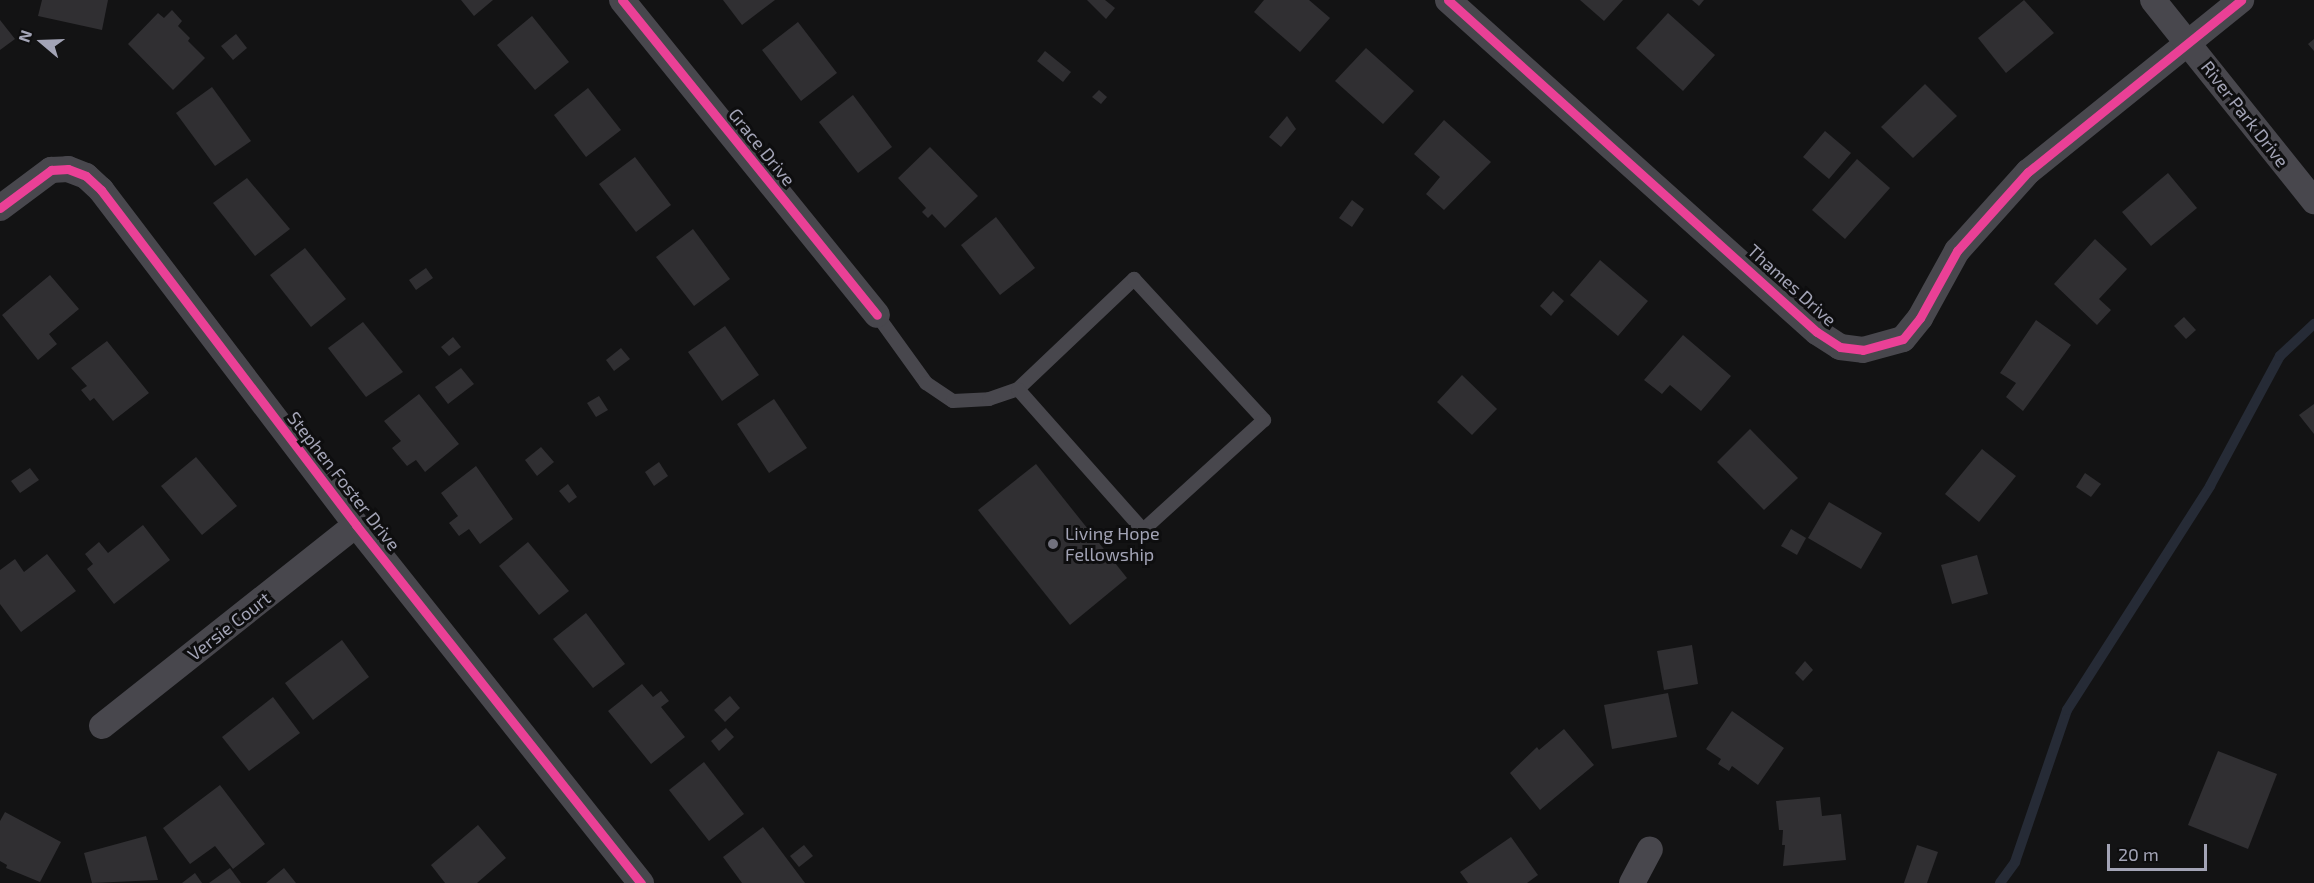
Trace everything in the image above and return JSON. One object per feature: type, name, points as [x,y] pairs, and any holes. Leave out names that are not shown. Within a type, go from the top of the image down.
[{"type":"street","name":"Grace Drive","points":[[622,0],[877,315]]},
{"type":"street","name":"Thames Drive","points":[[1448,0],[1817,332],[1840,347],[1863,350],[1903,339],[1920,318],[1957,251],[1990,211],[2028,172],[2241,0]]},
{"type":"street","name":"River Park Drive","points":[[2152,0],[2314,201]]},
{"type":"street","name":"Stephen Foster Drive","points":[[0,208],[51,170],[68,170],[86,176],[633,880]]},
{"type":"street","name":"Versie Court","points":[[102,726],[356,525]]},
{"type":"street","points":[[1632,883],[1650,849]]},
{"type":"lane","points":[[877,315],[926,383],[953,400],[989,399],[1018,389],[1134,279],[1264,420],[1143,530],[1018,389]]},
{"type":"building","points":[[42,0],[108,0],[102,30],[38,16]]},
{"type":"building","points":[[461,0],[493,0],[474,16]]},
{"type":"building","points":[[723,0],[775,0],[742,25]]},
{"type":"building","points":[[1087,0],[1105,0],[1115,8],[1106,19]]},
{"type":"building","points":[[1264,0],[1309,0],[1330,18],[1300,52],[1254,12]]},
{"type":"building","points":[[1580,0],[1623,0],[1604,21]]},
{"type":"building","points":[[1692,0],[1704,0],[1699,6]]},
{"type":"building","points":[[2024,0],[2054,33],[2006,73],[1978,38]]},
{"type":"building","points":[[172,10],[182,21],[178,26],[190,38],[188,41],[205,58],[173,90],[128,44],[158,13],[164,18]]},
{"type":"building","points":[[1668,13],[1715,55],[1683,91],[1636,48]]},
{"type":"building","points":[[532,16],[569,62],[535,90],[497,45]]},
{"type":"building","points":[[0,20],[15,39],[0,50]]},
{"type":"building","points":[[798,22],[837,73],[801,101],[762,50]]},
{"type":"building","points":[[236,34],[247,48],[233,60],[221,46]]},
{"type":"building","points":[[2314,39],[2314,51],[2308,44]]},
{"type":"building","points":[[1366,48],[1414,91],[1383,124],[1335,81]]},
{"type":"building","points":[[1045,51],[1071,72],[1063,82],[1037,61]]},
{"type":"building","points":[[1925,84],[1957,116],[1913,158],[1881,127]]},
{"type":"building","points":[[212,87],[251,141],[215,166],[176,113]]},
{"type":"building","points":[[588,88],[621,130],[586,157],[554,115]]},
{"type":"building","points":[[1099,90],[1107,97],[1101,104],[1092,97]]},
{"type":"building","points":[[853,95],[892,147],[858,173],[819,122]]},
{"type":"building","points":[[1287,116],[1296,129],[1281,147],[1269,137]]},
{"type":"building","points":[[1444,120],[1491,162],[1444,210],[1426,194],[1440,177],[1414,154]]},
{"type":"building","points":[[1825,131],[1851,153],[1829,179],[1803,157]]},
{"type":"building","points":[[930,147],[978,196],[945,228],[932,214],[928,218],[922,212],[926,208],[898,178]]},
{"type":"building","points":[[635,157],[671,205],[636,232],[599,184]]},
{"type":"building","points":[[1857,159],[1890,188],[1845,239],[1812,210]]},
{"type":"building","points":[[2168,173],[2197,208],[2151,246],[2122,212]]},
{"type":"building","points":[[247,178],[290,229],[255,256],[213,203]]},
{"type":"building","points":[[1352,200],[1364,209],[1352,227],[1339,218]]},
{"type":"building","points":[[996,217],[1035,268],[1000,295],[961,245]]},
{"type":"building","points":[[693,229],[730,279],[694,306],[656,257]]},
{"type":"building","points":[[2095,239],[2127,269],[2099,299],[2111,310],[2097,325],[2054,284]]},
{"type":"building","points":[[305,248],[346,299],[311,327],[270,275]]},
{"type":"building","points":[[1600,260],[1648,301],[1618,336],[1570,295]]},
{"type":"building","points":[[426,268],[433,278],[416,290],[409,280]]},
{"type":"building","points":[[50,275],[79,309],[49,334],[57,344],[38,360],[2,315]]},
{"type":"building","points":[[1553,291],[1564,301],[1551,316],[1540,306]]},
{"type":"building","points":[[2184,317],[2196,330],[2186,339],[2174,326]]},
{"type":"building","points":[[2036,320],[2071,345],[2023,411],[2006,397],[2016,383],[2000,373]]},
{"type":"building","points":[[363,322],[403,372],[366,397],[328,348]]},
{"type":"building","points":[[725,326],[759,375],[722,401],[688,352]]},
{"type":"building","points":[[1683,335],[1731,376],[1701,411],[1670,385],[1662,394],[1644,380]]},
{"type":"building","points":[[453,337],[461,347],[449,356],[441,347]]},
{"type":"building","points":[[107,341],[149,393],[113,421],[94,398],[90,401],[81,390],[87,386],[71,368]]},
{"type":"building","points":[[621,348],[630,359],[614,371],[606,360]]},
{"type":"building","points":[[461,368],[474,384],[448,404],[435,387]]},
{"type":"building","points":[[1462,375],[1497,409],[1472,435],[1437,402]]},
{"type":"building","points":[[419,394],[459,444],[425,472],[416,460],[407,466],[392,448],[401,441],[384,421]]},
{"type":"building","points":[[599,396],[608,410],[596,417],[587,403]]},
{"type":"building","points":[[774,399],[807,448],[769,473],[737,424]]},
{"type":"building","points":[[2314,404],[2314,434],[2299,415]]},
{"type":"building","points":[[1750,429],[1798,478],[1764,510],[1717,462]]},
{"type":"building","points":[[541,447],[554,462],[537,476],[525,460]]},
{"type":"building","points":[[1982,449],[2016,476],[1979,522],[1945,494]]},
{"type":"building","points":[[196,457],[237,506],[202,535],[161,486]]},
{"type":"building","points":[[659,462],[668,476],[654,486],[645,472]]},
{"type":"building","name":"Living Hope Fellowship","points":[[1036,464],[1127,578],[1070,625],[978,510]]},
{"type":"building","points":[[476,466],[513,519],[480,544],[469,529],[459,536],[449,523],[458,516],[441,493]]},
{"type":"building","points":[[30,468],[39,480],[20,493],[11,481]]},
{"type":"building","points":[[2085,473],[2101,484],[2091,497],[2076,487]]},
{"type":"building","points":[[568,484],[577,497],[569,503],[559,491]]},
{"type":"building","points":[[1829,502],[1882,533],[1861,569],[1808,538]]},
{"type":"building","points":[[143,525],[170,560],[114,604],[87,569],[93,564],[85,554],[99,542],[108,553]]},
{"type":"building","points":[[1791,529],[1806,538],[1797,555],[1781,546]]},
{"type":"building","points":[[528,542],[569,591],[539,615],[499,566]]},
{"type":"building","points":[[47,554],[76,591],[21,632],[0,604],[0,570],[15,559],[24,572]]},
{"type":"building","points":[[1977,555],[1988,594],[1952,604],[1941,565]]},
{"type":"building","points":[[586,613],[625,664],[593,688],[553,639]]},
{"type":"building","points":[[342,640],[369,677],[313,720],[285,683]]},
{"type":"building","points":[[1692,645],[1698,684],[1664,690],[1657,651]]},
{"type":"building","points":[[1805,661],[1813,670],[1803,681],[1795,673]]},
{"type":"building","points":[[642,684],[653,697],[661,691],[669,701],[661,707],[685,737],[651,764],[608,711]]},
{"type":"building","points":[[1668,693],[1677,737],[1612,749],[1604,705]]},
{"type":"building","points":[[730,696],[740,708],[725,722],[714,710]]},
{"type":"building","points":[[273,697],[300,733],[249,771],[222,737]]},
{"type":"building","points":[[1732,711],[1784,748],[1758,785],[1732,766],[1729,771],[1718,764],[1721,759],[1706,749]]},
{"type":"building","points":[[726,728],[734,737],[719,751],[711,741]]},
{"type":"building","points":[[1564,729],[1594,765],[1540,810],[1510,773],[1537,747],[1539,750]]},
{"type":"building","points":[[2218,751],[2277,774],[2248,849],[2188,825]]},
{"type":"building","points":[[704,762],[744,814],[709,841],[669,790]]},
{"type":"building","points":[[220,785],[265,844],[233,869],[215,846],[190,864],[163,828]]},
{"type":"building","points":[[1820,797],[1822,816],[1841,814],[1846,860],[1783,866],[1785,845],[1782,845],[1783,830],[1779,830],[1776,801]]},
{"type":"building","points":[[5,812],[61,842],[40,882],[6,868],[7,865],[0,861],[0,821]]},
{"type":"building","points":[[478,825],[506,858],[477,883],[445,883],[431,865]]},
{"type":"building","points":[[763,827],[805,883],[742,883],[723,857]]},
{"type":"building","points":[[146,836],[158,880],[92,883],[84,853]]},
{"type":"building","points":[[1511,837],[1538,875],[1527,883],[1468,883],[1460,872]]},
{"type":"building","points":[[804,845],[813,856],[799,867],[790,856]]},
{"type":"building","points":[[1917,845],[1938,852],[1927,883],[1904,883]]},
{"type":"building","points":[[230,868],[241,883],[209,883]]},
{"type":"building","points":[[284,868],[296,883],[266,883]]},
{"type":"building","points":[[195,873],[202,883],[182,883]]},
{"type":"waterway","points":[[2000,883],[2015,862],[2067,710],[2210,486],[2280,356],[2314,324]]},
{"type":"cycle path","points":[[622,0],[877,315]]},
{"type":"cycle path","points":[[1448,0],[1817,332],[1840,347],[1863,350],[1903,339],[1920,318],[1957,251],[2028,172],[2241,0]]},
{"type":"cycle path","points":[[0,208],[51,170],[68,169],[86,176],[101,190],[356,525],[641,883]]},
{"type":"place","name":"Living Hope Fellowship","points":[[1053,544]]}]
